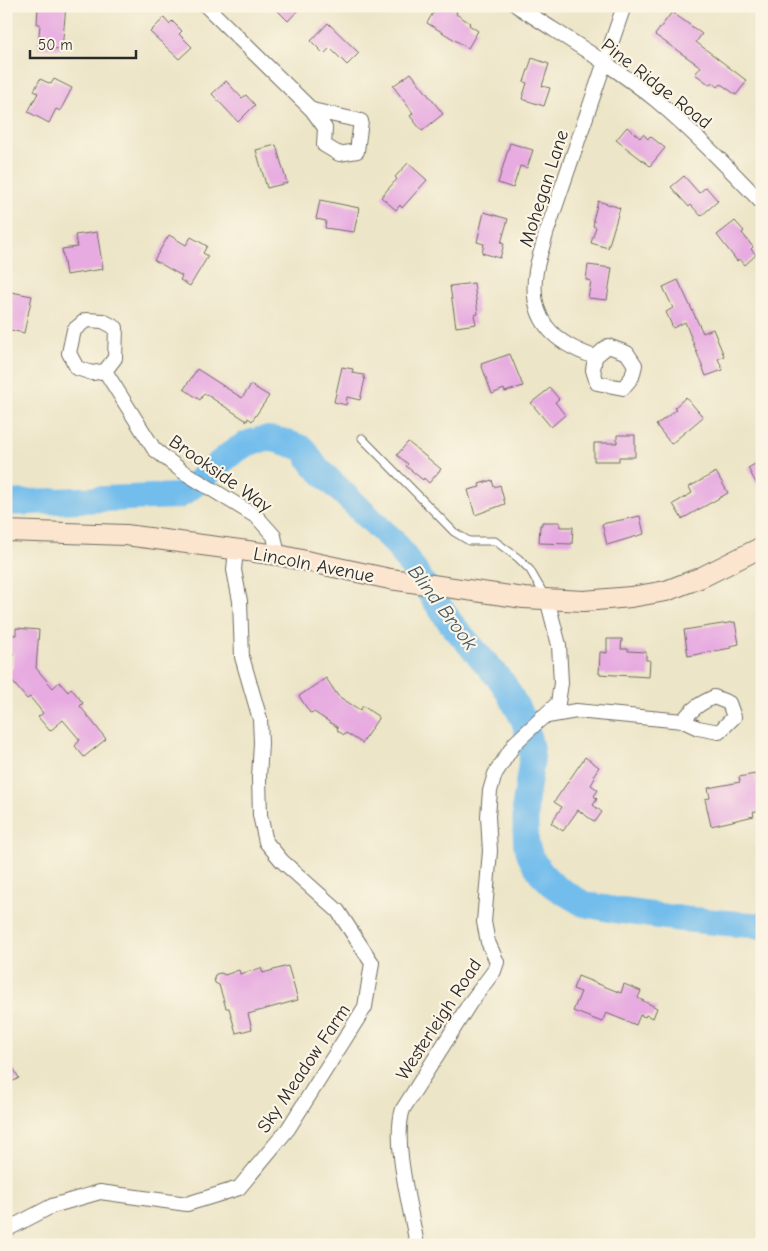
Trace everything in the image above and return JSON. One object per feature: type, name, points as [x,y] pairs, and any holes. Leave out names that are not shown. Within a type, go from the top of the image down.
[{"type":"street","points":[[206,6],[312,110]]},
{"type":"street","name":"Pine Ridge Road","points":[[517,6],[656,100],[707,145],[762,203]]},
{"type":"street","name":"Mohegan Lane","points":[[595,357],[577,351],[560,341],[546,326],[538,312],[534,292],[536,271],[546,234],[624,6]]},
{"type":"street","name":"Brookside Way","points":[[105,371],[154,449],[182,471],[257,517],[274,536],[278,555]]},
{"type":"street","name":"Lincoln Avenue","points":[[6,530],[126,535],[278,555],[390,579],[524,598],[584,601],[631,597],[666,591],[702,577],[762,547]]},
{"type":"street","name":"Sky Meadow Farm","points":[[6,1230],[52,1206],[100,1192],[187,1204],[239,1188],[288,1129],[365,1007],[372,963],[338,911],[282,861],[266,842],[260,815],[260,719],[242,657],[240,601],[234,570],[236,549]]},
{"type":"street","name":"Westerleigh Road","points":[[417,1245],[400,1152],[400,1117],[403,1109],[470,1003],[494,971],[497,962],[488,942],[484,922],[490,851],[488,816],[490,791],[495,774],[515,742],[558,702],[561,683],[559,644],[546,599]]},
{"type":"street","points":[[542,718],[576,711],[683,722]]},
{"type":"lane","points":[[362,438],[454,532],[469,541],[495,541],[518,558],[530,570],[546,599]]},
{"type":"building","points":[[38,6],[66,6],[62,49],[38,48],[40,24],[37,24]]},
{"type":"building","points":[[273,6],[302,6],[288,21]]},
{"type":"building","points":[[437,6],[448,6],[478,31],[468,48],[427,23]]},
{"type":"building","points":[[672,12],[702,34],[696,42],[747,81],[736,95],[721,84],[718,87],[712,82],[710,85],[695,74],[701,67],[655,35]]},
{"type":"building","points":[[164,18],[169,24],[172,21],[182,31],[179,34],[192,47],[179,59],[150,32]]},
{"type":"building","points":[[328,23],[359,53],[347,65],[330,48],[324,54],[311,41]]},
{"type":"building","points":[[532,58],[549,64],[542,86],[550,88],[544,106],[522,99],[527,83],[524,82]]},
{"type":"building","points":[[411,73],[443,114],[422,131],[410,116],[413,113],[393,86]]},
{"type":"building","points":[[40,79],[51,84],[54,79],[72,88],[60,111],[56,109],[49,123],[28,112],[38,93],[34,91]]},
{"type":"building","points":[[226,81],[242,98],[246,95],[255,105],[238,122],[212,94]]},
{"type":"building","points":[[627,127],[640,138],[643,134],[648,139],[650,136],[665,148],[650,166],[616,140]]},
{"type":"building","points":[[510,143],[533,150],[527,168],[520,166],[513,188],[498,183]]},
{"type":"building","points":[[276,145],[287,183],[267,188],[256,150]]},
{"type":"building","points":[[408,163],[427,180],[402,208],[400,205],[396,210],[381,197]]},
{"type":"building","points":[[684,176],[699,193],[706,187],[718,201],[701,216],[691,205],[689,207],[671,187]]},
{"type":"building","points":[[320,200],[359,208],[354,232],[325,228],[326,221],[316,219]]},
{"type":"building","points":[[598,201],[620,208],[608,248],[591,243],[596,227],[593,226],[593,220]]},
{"type":"building","points":[[484,212],[508,219],[501,243],[504,244],[500,258],[482,253],[484,244],[477,242]]},
{"type":"building","points":[[735,221],[744,231],[742,233],[753,247],[751,249],[756,255],[745,265],[740,259],[737,261],[717,235]]},
{"type":"building","points":[[97,232],[103,269],[66,275],[62,249],[77,247],[75,235]]},
{"type":"building","points":[[169,235],[186,245],[191,237],[207,246],[203,253],[208,256],[190,286],[180,280],[182,276],[154,260]]},
{"type":"building","points":[[588,265],[612,268],[607,300],[588,298],[591,281],[586,280]]},
{"type":"building","points":[[678,280],[703,333],[713,329],[724,356],[718,359],[723,370],[706,376],[685,322],[673,328],[666,312],[673,308],[663,287]]},
{"type":"building","points":[[474,283],[478,314],[474,315],[476,324],[456,327],[450,286]]},
{"type":"building","points":[[6,291],[32,296],[24,333],[6,329]]},
{"type":"building","points":[[510,354],[523,386],[505,392],[504,389],[492,394],[481,364]]},
{"type":"building","points":[[342,367],[353,369],[352,373],[364,375],[365,379],[360,400],[347,397],[346,405],[334,402]]},
{"type":"building","points":[[197,369],[242,398],[251,385],[269,396],[252,421],[248,418],[247,421],[204,393],[200,400],[184,389]]},
{"type":"building","points":[[550,388],[559,399],[555,402],[565,415],[551,427],[531,403]]},
{"type":"building","points":[[686,397],[703,417],[671,444],[656,425],[676,410],[674,408]]},
{"type":"building","points":[[617,435],[635,435],[635,457],[619,457],[619,461],[594,461],[594,443],[617,443]]},
{"type":"building","points":[[408,442],[441,469],[429,483],[406,466],[408,464],[397,455]]},
{"type":"building","points":[[762,460],[762,494],[748,468]]},
{"type":"building","points":[[716,472],[728,493],[682,519],[673,504],[692,493],[689,487]]},
{"type":"building","points":[[492,480],[494,487],[500,485],[505,504],[475,515],[468,490],[480,487],[479,484]]},
{"type":"building","points":[[640,516],[644,534],[607,545],[602,524]]},
{"type":"building","points":[[542,522],[560,522],[560,527],[573,527],[572,544],[539,543],[540,525],[542,525]]},
{"type":"building","points":[[735,622],[739,644],[730,646],[731,648],[688,656],[684,630]]},
{"type":"building","points":[[16,628],[39,630],[36,668],[53,688],[59,682],[68,692],[71,688],[83,703],[80,706],[106,739],[84,757],[75,746],[80,740],[63,720],[50,731],[38,717],[43,713],[30,697],[27,699],[10,679],[12,678],[8,673],[13,667],[13,652],[7,651],[9,635],[16,635]]},
{"type":"building","points":[[607,639],[622,639],[621,649],[646,652],[646,660],[650,660],[649,677],[599,674],[600,652],[607,653]]},
{"type":"building","points":[[326,678],[338,696],[360,710],[363,706],[379,717],[362,743],[346,733],[344,735],[338,731],[337,727],[314,712],[310,713],[299,696]]},
{"type":"building","points":[[585,757],[599,767],[593,776],[595,778],[591,785],[598,790],[594,796],[597,799],[593,805],[602,812],[595,822],[578,810],[563,831],[551,823],[562,807],[554,802]]},
{"type":"building","points":[[755,774],[761,810],[753,812],[754,816],[711,826],[705,799],[710,798],[708,788],[740,782],[739,777]]},
{"type":"building","points":[[288,966],[298,1000],[248,1014],[252,1029],[236,1033],[229,1008],[226,1008],[219,985],[215,983],[214,978],[216,974],[221,973],[225,975],[239,970],[240,974],[261,968],[263,973]]},
{"type":"building","points":[[578,976],[621,993],[624,984],[641,991],[638,998],[657,1008],[653,1018],[640,1015],[636,1025],[606,1013],[602,1022],[573,1011],[581,992],[573,989]]},
{"type":"building","points":[[6,1056],[19,1078],[6,1085]]},
{"type":"waterway","name":"Blind Brook","points":[[6,503],[178,496],[231,454],[254,441],[275,440],[304,449],[314,465],[396,544],[450,622],[503,683],[524,720],[532,757],[525,805],[526,843],[531,858],[541,873],[555,887],[584,904],[681,919],[762,926]]}]
